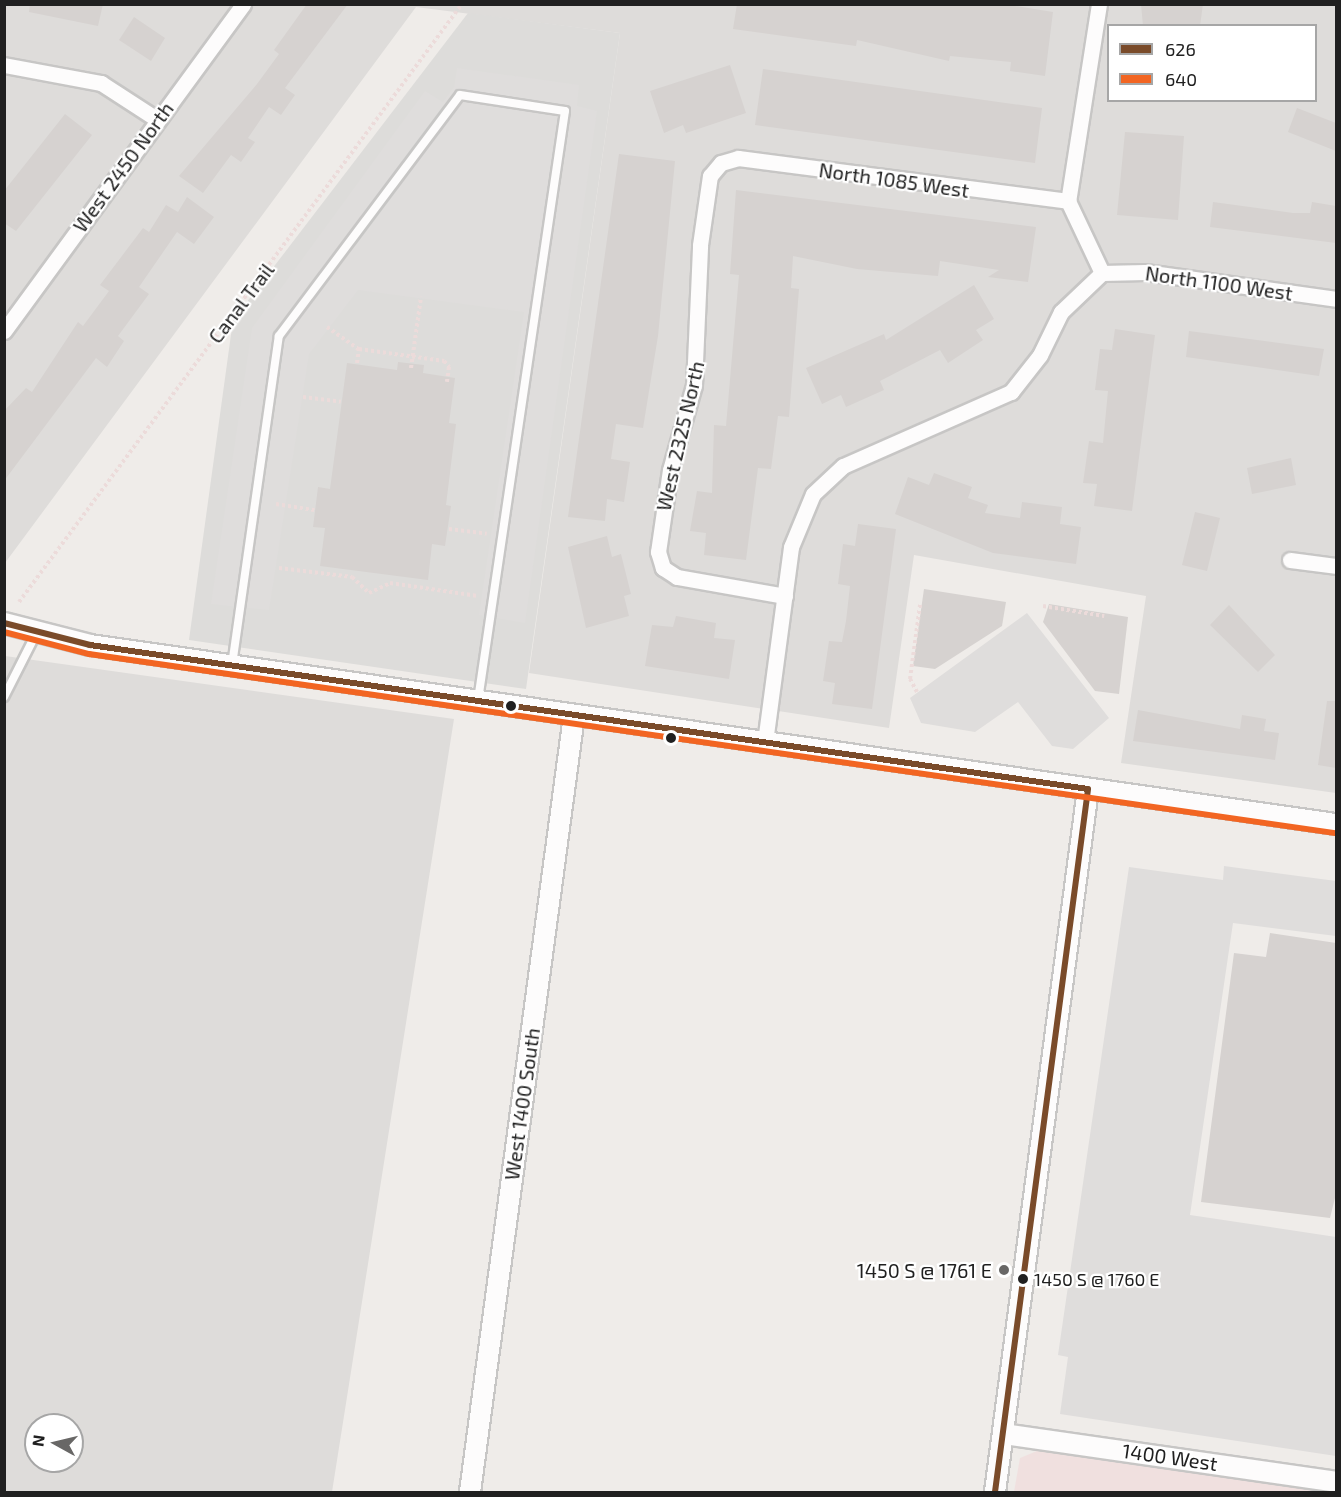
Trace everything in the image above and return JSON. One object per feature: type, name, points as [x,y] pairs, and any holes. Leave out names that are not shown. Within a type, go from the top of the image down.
[{"type":"street","name":"West 2450 North","points":[[4,331],[243,4]]},
{"type":"street","points":[[765,742],[785,596],[799,519],[826,478],[843,466],[1011,392],[1040,355],[1061,312],[1102,273],[1068,201],[1099,4]]},
{"type":"street","points":[[4,65],[101,84],[158,120]]},
{"type":"street","name":"North 1085 West","points":[[721,163],[738,158],[1068,201]]},
{"type":"street","name":"West 2325 North","points":[[721,163],[706,188],[700,344],[658,536],[663,568],[691,581],[785,596]]},
{"type":"street","name":"North 1100 West","points":[[1102,273],[1145,272],[1336,299]]},
{"type":"street","points":[[1290,560],[1336,566]]},
{"type":"street","points":[[4,623],[36,634],[232,666],[1336,824]]},
{"type":"street","name":"West 1400 South","points":[[470,1492],[574,716]]},
{"type":"street","points":[[994,1492],[1004,1434],[1088,789]]},
{"type":"street","name":"1400 West","points":[[1004,1434],[1336,1482]]},
{"type":"lane","points":[[232,666],[279,336],[460,95],[565,111],[478,702]]},
{"type":"lane","points":[[4,697],[36,634]]},
{"type":"path","name":"Canal Trail","points":[[19,602],[462,4]]},
{"type":"path","points":[[411,368],[421,297]]},
{"type":"path","points":[[327,327],[359,349],[448,363],[447,382]]},
{"type":"path","points":[[357,363],[359,349]]},
{"type":"path","points":[[303,397],[341,402]]},
{"type":"path","points":[[276,504],[315,510]]},
{"type":"path","points":[[449,528],[487,534]]},
{"type":"path","points":[[279,568],[352,577],[369,593],[390,583],[478,596]]},
{"type":"path","points":[[917,692],[910,679],[920,605]]},
{"type":"path","points":[[1043,606],[1104,616]]},
{"type":"shaded area","points":[[5,5],[1336,5],[1336,793],[1121,763],[1146,596],[914,555],[889,728],[529,673],[620,33],[416,7],[5,563]]},
{"type":"shaded area","points":[[468,13],[620,33],[526,689],[189,640],[233,320]]},
{"type":"shaded area","points":[[457,68],[579,85],[577,106],[597,111],[525,623],[479,615],[524,312],[358,290],[309,354],[269,610],[211,604],[252,328],[425,91],[443,102],[454,87]]},
{"type":"shaded area","points":[[1027,613],[1109,718],[1073,749],[1052,746],[1018,702],[975,732],[921,723],[910,698]]},
{"type":"shaded area","points":[[5,656],[454,719],[332,1492],[5,1492]]},
{"type":"shaded area","points":[[1224,866],[1336,881],[1336,936],[1233,923],[1190,1215],[1336,1237],[1336,1456],[1060,1414],[1068,1357],[1058,1355],[1129,867],[1223,880]]},
{"type":"shaded area","points":[[1037,1451],[1330,1492],[1014,1492],[1020,1458]]},
{"type":"building","points":[[30,4],[103,4],[98,26],[29,12]]},
{"type":"building","points":[[307,4],[348,4],[285,88],[295,95],[281,115],[269,107],[248,138],[255,142],[241,162],[231,155],[203,193],[179,176],[257,84],[279,54],[274,50]]},
{"type":"building","points":[[737,4],[1003,4],[1053,12],[1045,76],[1010,71],[1011,62],[950,56],[949,61],[857,40],[856,46],[733,29]]},
{"type":"building","points":[[1141,4],[1203,4],[1200,24],[1143,24]]},
{"type":"building","points":[[134,17],[165,38],[151,61],[119,40]]},
{"type":"building","points":[[730,65],[746,113],[686,133],[683,125],[664,133],[650,91]]},
{"type":"building","points":[[763,69],[1042,108],[1035,163],[755,125]]},
{"type":"building","points":[[1297,108],[1336,123],[1336,151],[1288,132]]},
{"type":"building","points":[[65,114],[92,135],[16,231],[4,223],[4,191]]},
{"type":"building","points":[[1125,132],[1184,136],[1178,220],[1117,215]]},
{"type":"building","points":[[619,154],[675,161],[658,336],[643,428],[616,424],[611,459],[630,462],[624,502],[607,499],[605,521],[568,517]]},
{"type":"building","points":[[736,190],[1036,227],[1028,282],[988,277],[999,270],[940,261],[938,276],[857,269],[793,256],[791,288],[799,289],[789,417],[778,416],[771,469],[758,468],[746,560],[704,555],[706,533],[690,531],[697,491],[712,493],[714,425],[726,426],[739,275],[730,274]]},
{"type":"building","points":[[187,197],[214,217],[194,244],[177,232],[139,287],[149,294],[118,336],[124,341],[107,367],[96,358],[4,481],[4,411],[26,388],[32,392],[78,322],[83,326],[109,291],[100,285],[143,228],[149,232],[166,205],[178,212]]},
{"type":"building","points":[[1213,202],[1293,213],[1310,213],[1312,202],[1336,206],[1336,243],[1210,227]]},
{"type":"building","points":[[974,285],[994,319],[976,330],[983,340],[948,363],[940,350],[880,381],[884,390],[846,407],[841,395],[822,404],[806,368],[884,334],[886,340]]},
{"type":"building","points":[[1115,329],[1155,335],[1132,511],[1094,506],[1097,484],[1083,483],[1089,441],[1103,443],[1108,391],[1095,390],[1100,349],[1112,350]]},
{"type":"building","points":[[1189,331],[1324,349],[1319,376],[1186,357]]},
{"type":"building","points":[[398,362],[424,365],[423,373],[455,378],[449,423],[456,424],[446,505],[451,506],[445,546],[432,544],[428,580],[320,566],[325,528],[313,527],[318,487],[330,489],[347,363],[397,370]]},
{"type":"building","points":[[1291,458],[1296,485],[1252,494],[1247,468]]},
{"type":"building","points":[[934,473],[972,487],[968,498],[988,505],[985,513],[1020,518],[1022,502],[1062,507],[1060,524],[1081,527],[1076,564],[993,553],[895,514],[908,477],[929,485]]},
{"type":"building","points":[[1195,512],[1220,518],[1207,571],[1182,565]]},
{"type":"building","points":[[858,524],[896,529],[872,709],[832,704],[835,683],[823,681],[829,641],[842,642],[846,621],[850,586],[838,584],[843,544],[855,546]]},
{"type":"building","points":[[607,536],[612,557],[621,554],[631,594],[624,596],[629,616],[586,628],[568,547]]},
{"type":"building","points":[[924,589],[1006,602],[1002,626],[935,669],[913,666]]},
{"type":"building","points":[[1049,604],[1128,617],[1119,694],[1095,691],[1043,622]]},
{"type":"building","points":[[1229,605],[1275,655],[1258,672],[1210,625]]},
{"type":"building","points":[[676,616],[716,623],[714,638],[735,640],[729,679],[645,666],[652,625],[673,627]]},
{"type":"building","points":[[1327,701],[1336,701],[1336,768],[1318,765]]},
{"type":"building","points":[[1138,710],[1240,729],[1242,715],[1266,719],[1264,731],[1279,733],[1275,760],[1133,741]]},
{"type":"building","points":[[1270,933],[1336,943],[1336,1194],[1330,1218],[1201,1202],[1234,953],[1266,957]]},
{"type":"transit line","name":"626","points":[[4,623],[90,645],[1088,789]]},
{"type":"transit line","name":"640","points":[[4,632],[89,654],[1335,833]]},
{"type":"transit line","name":"626","points":[[995,1492],[1088,789]]},
{"type":"place","name":"1450 S @ 1761 E","points":[[1004,1270]]},
{"type":"place","name":"1450 S @ 1760 E","points":[[1023,1279]]}]
